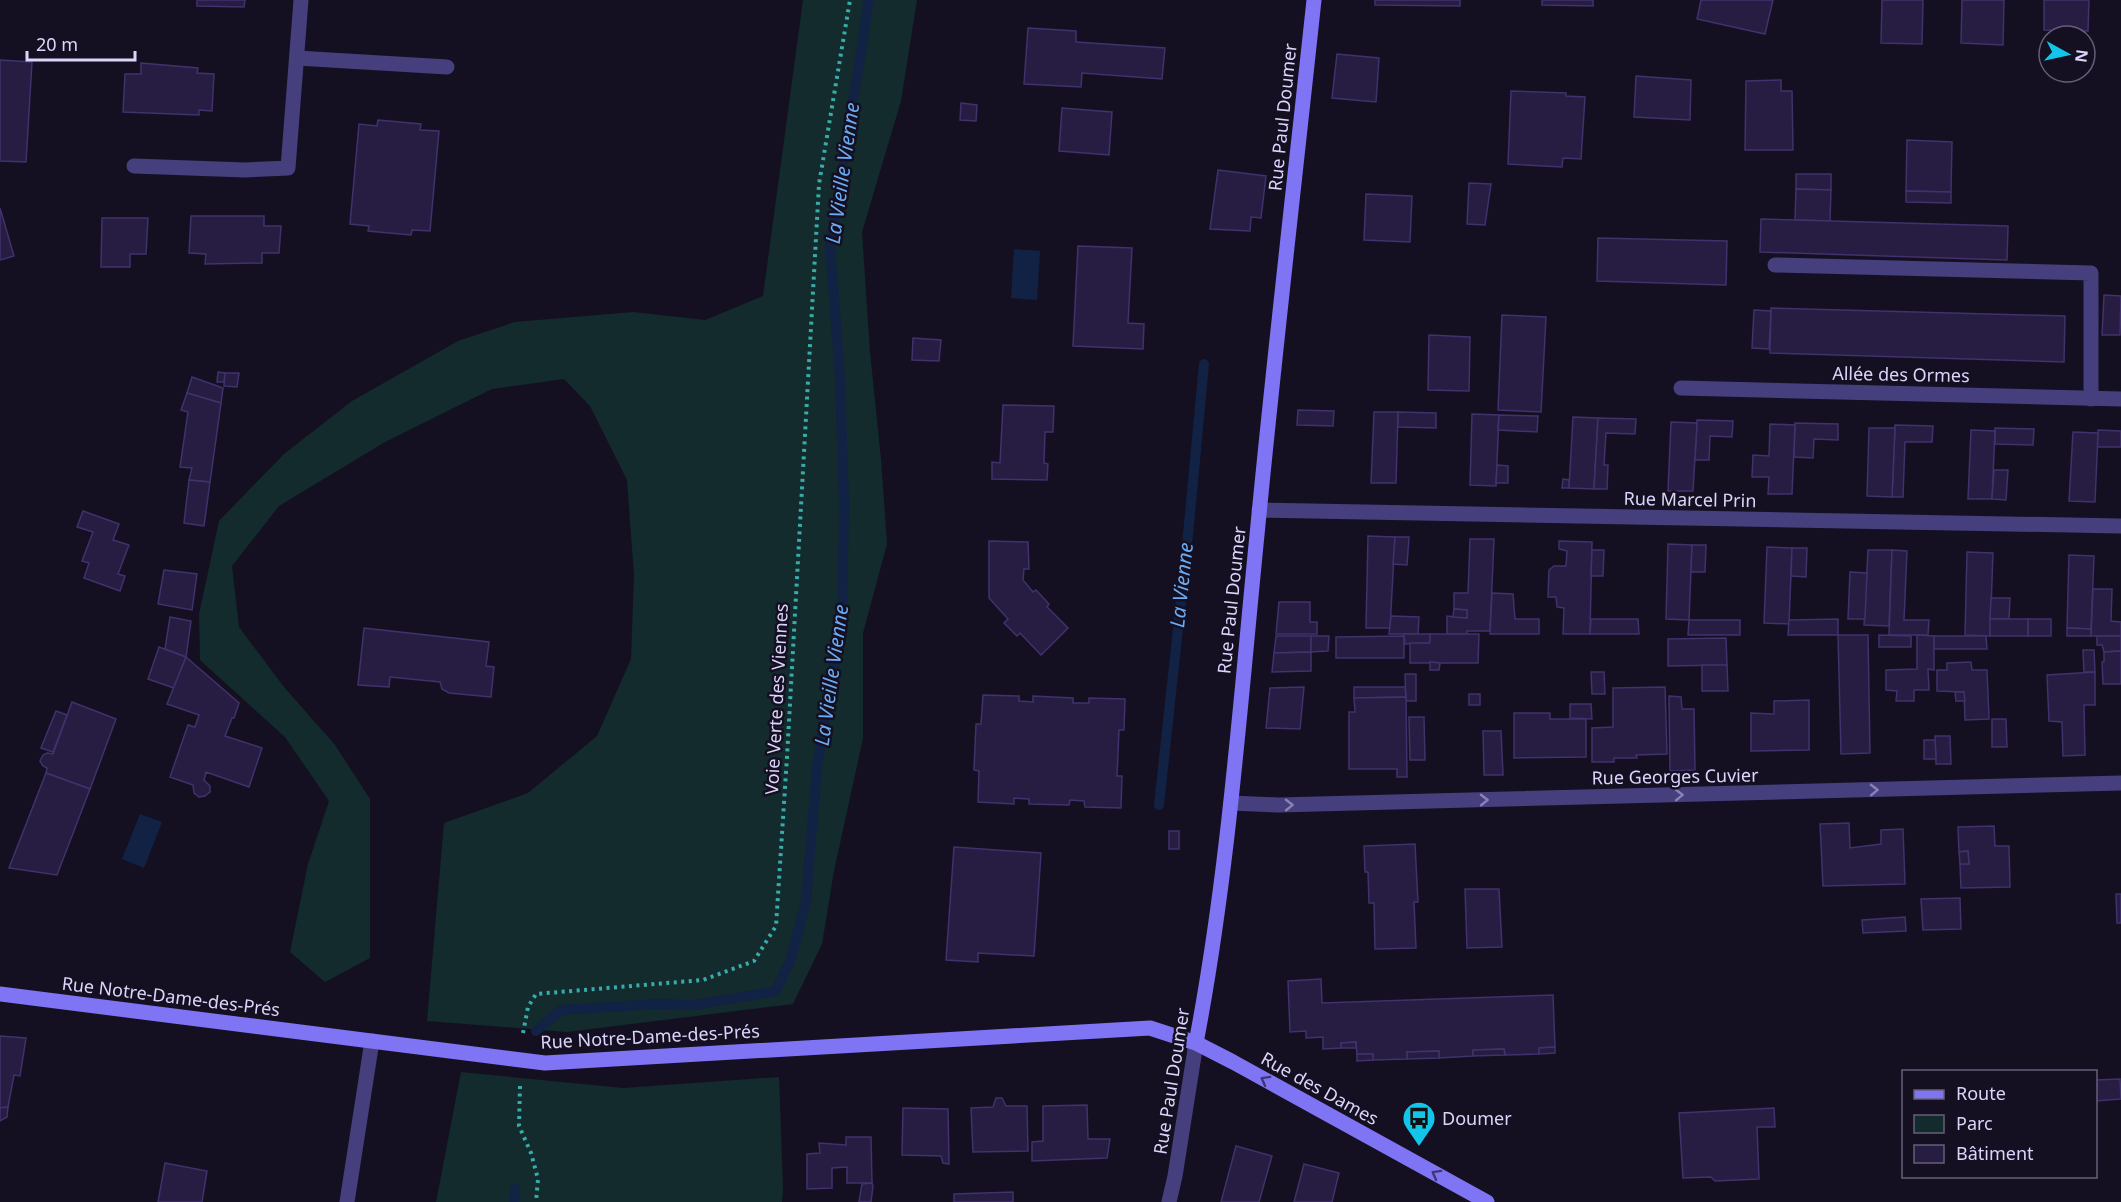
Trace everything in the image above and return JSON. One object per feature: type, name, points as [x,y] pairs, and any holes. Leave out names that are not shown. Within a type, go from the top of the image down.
[{"type":"street","points":[[134,166],[245,170],[288,168],[301,0]]},
{"type":"street","name":"Rue Paul Doumer","points":[[1169,1202],[1213,953],[1231,803],[1259,510],[1314,0]]},
{"type":"street","points":[[297,58],[447,67]]},
{"type":"street","points":[[1774,265],[2091,273],[2091,399]]},
{"type":"street","name":"Allée des Ormes","points":[[1681,388],[2121,399]]},
{"type":"street","name":"Rue Marcel Prin","points":[[1259,510],[2121,526]]},
{"type":"street","name":"Rue Georges Cuvier","points":[[1231,803],[1279,805],[2121,783]]},
{"type":"street","name":"Rue Notre-Dame-des-Prés","points":[[0,994],[522,1060],[557,1062],[1150,1028],[1196,1043]]},
{"type":"street","points":[[347,1202],[372,1041]]},
{"type":"street","name":"Rue des Dames","points":[[1196,1043],[1487,1202]]},
{"type":"path","name":"Voie Verte des Viennes","points":[[536,1202],[537,1179],[531,1153],[519,1126],[523,1032],[528,1007],[536,994],[703,980],[754,961],[776,926],[819,184],[850,0]]},
{"type":"green space","points":[[803,0],[917,0],[901,101],[862,232],[887,544],[863,633],[863,738],[834,871],[822,944],[793,1004],[567,1032],[427,1021],[444,823],[528,793],[597,736],[631,659],[634,575],[627,480],[590,406],[564,379],[492,389],[385,442],[279,506],[232,566],[239,627],[284,687],[335,745],[370,799],[370,958],[325,982],[290,952],[308,864],[329,801],[285,737],[200,660],[199,614],[219,521],[284,454],[352,401],[458,341],[515,322],[633,312],[705,320],[763,296]]},
{"type":"green space","points":[[461,1072],[623,1088],[779,1077],[782,1202],[436,1202]]},
{"type":"water","points":[[1014,249],[1040,251],[1037,300],[1011,298]]},
{"type":"water","points":[[140,814],[162,822],[144,868],[122,859]]},
{"type":"building","points":[[197,0],[245,0],[244,7],[197,6]]},
{"type":"building","points":[[1375,0],[1460,0],[1460,6],[1375,5]]},
{"type":"building","points":[[1542,0],[1593,0],[1593,6],[1542,5]]},
{"type":"building","points":[[1701,0],[1773,0],[1765,34],[1697,19]]},
{"type":"building","points":[[1882,0],[1923,0],[1922,44],[1881,43]]},
{"type":"building","points":[[1962,0],[2004,0],[2003,45],[1961,43]]},
{"type":"building","points":[[2044,0],[2089,0],[2088,24],[2044,24]]},
{"type":"building","points":[[1028,28],[1076,31],[1076,42],[1165,48],[1162,79],[1082,73],[1081,87],[1024,84]]},
{"type":"building","points":[[1337,54],[1379,58],[1376,102],[1332,98]]},
{"type":"building","points":[[0,60],[32,62],[26,162],[0,161]]},
{"type":"building","points":[[141,63],[198,68],[197,73],[214,74],[212,111],[199,110],[199,115],[123,112],[125,74],[141,74]]},
{"type":"building","points":[[1636,76],[1691,80],[1690,120],[1634,117]]},
{"type":"building","points":[[1781,80],[1781,91],[1792,91],[1793,150],[1745,150],[1746,81]]},
{"type":"building","points":[[1511,91],[1566,93],[1566,96],[1585,97],[1581,159],[1563,158],[1562,167],[1508,164]]},
{"type":"building","points":[[961,103],[977,105],[976,121],[960,120]]},
{"type":"building","points":[[1062,108],[1112,112],[1109,155],[1059,151]]},
{"type":"building","points":[[378,120],[421,124],[420,130],[439,131],[430,231],[412,230],[411,235],[368,231],[369,226],[350,224],[359,124],[377,126]]},
{"type":"building","points":[[1907,140],[1952,142],[1951,192],[1906,191]]},
{"type":"building","points":[[1218,170],[1266,176],[1261,218],[1251,217],[1250,231],[1210,229]]},
{"type":"building","points":[[1796,174],[1831,174],[1831,190],[1796,189]]},
{"type":"building","points":[[1469,183],[1491,184],[1485,225],[1467,224]]},
{"type":"building","points":[[1796,189],[1831,190],[1830,221],[1795,220]]},
{"type":"building","points":[[1906,191],[1951,192],[1951,203],[1906,202]]},
{"type":"building","points":[[1366,194],[1412,196],[1410,242],[1364,240]]},
{"type":"building","points":[[0,208],[14,256],[0,260]]},
{"type":"building","points":[[191,216],[264,216],[264,226],[281,226],[279,253],[262,253],[262,263],[205,264],[206,254],[189,253]]},
{"type":"building","points":[[102,218],[148,218],[146,254],[130,254],[130,267],[101,267]]},
{"type":"building","points":[[1761,219],[2008,226],[2007,260],[1760,252]]},
{"type":"building","points":[[1598,238],[1727,241],[1726,285],[1597,281]]},
{"type":"building","points":[[1078,246],[1132,248],[1128,323],[1144,324],[1143,349],[1073,346]]},
{"type":"building","points":[[2104,295],[2121,296],[2120,335],[2102,335]]},
{"type":"building","points":[[1771,308],[2065,316],[2064,362],[1770,353]]},
{"type":"building","points":[[1754,310],[1771,311],[1769,349],[1752,348]]},
{"type":"building","points":[[1502,315],[1546,317],[1541,412],[1498,410]]},
{"type":"building","points":[[1429,335],[1470,337],[1469,391],[1428,390]]},
{"type":"building","points":[[913,338],[941,340],[939,361],[912,360]]},
{"type":"building","points":[[218,372],[225,373],[224,382],[217,382]]},
{"type":"building","points":[[225,373],[239,373],[237,387],[224,386]]},
{"type":"building","points":[[192,377],[223,388],[221,403],[187,393]]},
{"type":"building","points":[[187,393],[221,403],[210,482],[189,480],[192,468],[180,467],[188,412],[181,410]]},
{"type":"building","points":[[1003,405],[1054,406],[1053,432],[1045,432],[1044,463],[1048,464],[1047,480],[992,479],[992,462],[1000,463]]},
{"type":"building","points":[[1298,410],[1334,411],[1333,426],[1297,425]]},
{"type":"building","points":[[1374,412],[1398,412],[1396,483],[1371,483]]},
{"type":"building","points":[[1398,412],[1436,413],[1436,428],[1398,427]]},
{"type":"building","points":[[1472,414],[1499,415],[1496,486],[1470,485]]},
{"type":"building","points":[[1499,415],[1538,416],[1537,432],[1498,430]]},
{"type":"building","points":[[1573,417],[1598,418],[1594,489],[1569,488]]},
{"type":"building","points":[[1598,418],[1636,419],[1635,434],[1606,433],[1604,465],[1608,465],[1607,489],[1594,489]]},
{"type":"building","points":[[1697,420],[1733,421],[1732,437],[1710,436],[1709,460],[1695,460]]},
{"type":"building","points":[[1671,422],[1697,423],[1693,491],[1668,491]]},
{"type":"building","points":[[1795,423],[1838,424],[1838,440],[1814,439],[1813,458],[1794,457]]},
{"type":"building","points":[[1770,424],[1795,425],[1792,494],[1768,494],[1769,477],[1752,477],[1753,455],[1769,456]]},
{"type":"building","points":[[1895,425],[1933,426],[1932,442],[1905,442],[1903,497],[1892,497]]},
{"type":"building","points":[[1869,428],[1895,428],[1892,497],[1867,496]]},
{"type":"building","points":[[1995,428],[2034,429],[2033,445],[1995,444]]},
{"type":"building","points":[[1971,430],[1995,431],[1992,499],[1968,499]]},
{"type":"building","points":[[2098,430],[2121,431],[2121,447],[2097,447]]},
{"type":"building","points":[[2073,432],[2098,433],[2095,502],[2069,501]]},
{"type":"building","points":[[1497,465],[1508,466],[1508,483],[1496,483]]},
{"type":"building","points":[[1994,470],[2008,470],[2006,500],[1992,499]]},
{"type":"building","points":[[1563,479],[1569,480],[1569,488],[1562,488]]},
{"type":"building","points":[[189,480],[210,482],[204,526],[184,523]]},
{"type":"building","points":[[83,511],[119,524],[113,540],[129,545],[118,574],[125,576],[120,591],[84,578],[89,563],[82,561],[93,532],[77,527]]},
{"type":"building","points":[[1368,536],[1395,537],[1390,628],[1366,628]]},
{"type":"building","points":[[1395,537],[1409,537],[1407,565],[1393,564]]},
{"type":"building","points":[[1470,539],[1494,539],[1490,631],[1447,634],[1447,616],[1467,618],[1467,610],[1454,609],[1454,593],[1468,593]]},
{"type":"building","points":[[989,541],[1028,542],[1029,569],[1024,569],[1023,580],[1033,592],[1036,590],[1049,604],[1047,607],[1068,628],[1041,655],[1020,633],[1017,636],[1004,623],[1008,619],[989,598]]},
{"type":"building","points":[[1559,541],[1592,542],[1590,634],[1563,634],[1564,608],[1557,607],[1556,597],[1548,597],[1549,570],[1554,566],[1566,566],[1567,551],[1559,549]]},
{"type":"building","points":[[1668,544],[1692,545],[1689,620],[1666,619]]},
{"type":"building","points":[[1692,545],[1706,545],[1705,572],[1691,572]]},
{"type":"building","points":[[1767,547],[1792,548],[1789,624],[1764,623]]},
{"type":"building","points":[[1792,548],[1807,548],[1806,577],[1791,576]]},
{"type":"building","points":[[1592,550],[1604,550],[1603,576],[1591,576]]},
{"type":"building","points":[[1868,550],[1892,550],[1889,626],[1864,625]]},
{"type":"building","points":[[1892,550],[1907,551],[1904,620],[1929,620],[1928,635],[1889,635]]},
{"type":"building","points":[[1967,552],[1993,553],[1990,636],[1965,635]]},
{"type":"building","points":[[2069,555],[2094,556],[2091,629],[2067,628]]},
{"type":"building","points":[[164,570],[197,574],[192,610],[158,604]]},
{"type":"building","points":[[1850,572],[1867,573],[1865,619],[1848,619]]},
{"type":"building","points":[[2093,589],[2112,589],[2111,621],[2121,622],[2121,636],[2091,636]]},
{"type":"building","points":[[1492,593],[1513,594],[1515,619],[1539,619],[1539,634],[1490,634]]},
{"type":"building","points":[[1991,598],[2010,598],[2009,619],[1990,619]]},
{"type":"building","points":[[1279,602],[1310,602],[1310,622],[1317,622],[1317,634],[1276,634]]},
{"type":"building","points":[[1454,609],[1467,610],[1467,618],[1453,617]]},
{"type":"building","points":[[1391,616],[1419,617],[1418,634],[1389,634]]},
{"type":"building","points":[[170,617],[191,621],[186,657],[165,649]]},
{"type":"building","points":[[1591,619],[1638,619],[1639,634],[1590,634]]},
{"type":"building","points":[[1838,619],[1838,635],[1788,635],[1789,620]]},
{"type":"building","points":[[1990,619],[2028,619],[2028,636],[1990,636]]},
{"type":"building","points":[[2028,619],[2051,619],[2051,636],[2028,636]]},
{"type":"building","points":[[1689,620],[1740,620],[1740,635],[1688,635]]},
{"type":"building","points":[[364,628],[489,642],[486,666],[494,667],[491,697],[449,693],[442,689],[440,682],[390,677],[389,687],[358,685]]},
{"type":"building","points":[[2067,628],[2091,629],[2091,636],[2067,636]]},
{"type":"building","points":[[1404,634],[1430,634],[1430,643],[1405,644]]},
{"type":"building","points":[[1430,634],[1479,634],[1478,663],[1410,663],[1410,643],[1430,643]]},
{"type":"building","points":[[1838,635],[1868,635],[1870,753],[1841,754]]},
{"type":"building","points":[[1879,635],[1911,636],[1911,647],[1879,647]]},
{"type":"building","points":[[1917,635],[1934,636],[1934,670],[1928,669],[1929,690],[1914,690],[1914,701],[1896,701],[1897,691],[1886,690],[1886,670],[1917,669]]},
{"type":"building","points":[[1276,636],[1311,636],[1311,652],[1274,653]]},
{"type":"building","points":[[1311,636],[1329,636],[1328,651],[1311,652]]},
{"type":"building","points":[[1404,636],[1404,658],[1336,658],[1336,637]]},
{"type":"building","points":[[1934,636],[1986,636],[1987,649],[1934,649]]},
{"type":"building","points":[[2097,636],[2121,636],[2121,651],[2104,652],[2102,645],[2097,645]]},
{"type":"building","points":[[1726,638],[1727,665],[1668,666],[1668,639]]},
{"type":"building","points":[[159,647],[186,657],[174,688],[148,679]]},
{"type":"building","points":[[2083,650],[2094,650],[2095,672],[2084,672]]},
{"type":"building","points":[[2121,651],[2121,684],[2103,684],[2104,652]]},
{"type":"building","points":[[1311,652],[1311,671],[1272,672],[1274,653]]},
{"type":"building","points":[[186,657],[239,703],[225,736],[262,748],[249,787],[206,772],[204,780],[210,786],[210,792],[199,797],[194,793],[193,785],[170,777],[188,725],[195,727],[199,715],[167,704]]},
{"type":"building","points":[[1430,662],[1440,663],[1439,670],[1430,670]]},
{"type":"building","points":[[1971,662],[1972,670],[1987,670],[1989,719],[1965,720],[1964,692],[1937,691],[1937,670],[1947,670],[1947,663]]},
{"type":"building","points":[[1702,665],[1727,665],[1728,691],[1702,691]]},
{"type":"building","points":[[1591,672],[1604,672],[1605,694],[1592,694]]},
{"type":"building","points":[[2095,672],[2095,705],[2084,705],[2085,755],[2063,756],[2062,722],[2049,721],[2047,675]]},
{"type":"building","points":[[1405,674],[1416,674],[1416,701],[1406,701]]},
{"type":"building","points":[[1304,687],[1300,729],[1266,728],[1270,688]]},
{"type":"building","points":[[1354,687],[1405,687],[1406,697],[1354,698]]},
{"type":"building","points":[[1665,687],[1667,754],[1614,758],[1614,762],[1592,762],[1592,728],[1613,727],[1613,688]]},
{"type":"building","points":[[1955,692],[1964,692],[1965,701],[1956,701]]},
{"type":"building","points":[[1469,694],[1480,694],[1480,705],[1469,705]]},
{"type":"building","points":[[983,695],[1019,696],[1019,701],[1033,702],[1033,696],[1073,698],[1073,703],[1089,703],[1089,698],[1125,699],[1124,730],[1119,730],[1117,776],[1122,776],[1121,808],[1085,807],[1084,801],[1070,800],[1069,805],[1029,804],[1029,799],[1014,798],[1014,804],[978,802],[979,771],[974,770],[976,724],[981,724]]},
{"type":"building","points":[[1669,696],[1681,697],[1682,709],[1694,709],[1695,770],[1670,771]]},
{"type":"building","points":[[1406,697],[1407,777],[1397,777],[1397,769],[1349,769],[1349,712],[1355,712],[1354,698]]},
{"type":"building","points":[[1809,700],[1809,750],[1751,751],[1751,713],[1774,714],[1774,701]]},
{"type":"building","points":[[72,702],[116,719],[90,789],[46,773],[47,768],[40,761],[43,755],[53,754]]},
{"type":"building","points":[[1570,704],[1591,704],[1592,719],[1570,718]]},
{"type":"building","points":[[56,711],[67,715],[53,752],[41,748]]},
{"type":"building","points":[[1514,713],[1550,713],[1550,719],[1586,719],[1586,757],[1514,758]]},
{"type":"building","points":[[1409,717],[1424,717],[1425,760],[1410,760]]},
{"type":"building","points":[[1992,719],[2006,719],[2007,747],[1992,747]]},
{"type":"building","points":[[1483,731],[1501,731],[1503,775],[1484,775]]},
{"type":"building","points":[[1935,736],[1950,736],[1951,764],[1936,764]]},
{"type":"building","points":[[1924,740],[1935,740],[1936,759],[1924,759]]},
{"type":"building","points":[[46,773],[90,789],[57,875],[9,868]]},
{"type":"building","points":[[1849,823],[1850,848],[1881,844],[1881,830],[1903,829],[1905,884],[1823,886],[1820,824]]},
{"type":"building","points":[[1994,826],[1995,846],[2009,846],[2010,887],[1961,888],[1960,864],[1969,864],[1968,851],[1959,852],[1958,827]]},
{"type":"building","points":[[1169,831],[1179,831],[1179,849],[1169,849]]},
{"type":"building","points":[[1415,844],[1418,902],[1414,902],[1416,948],[1375,949],[1374,903],[1369,903],[1364,846]]},
{"type":"building","points":[[954,847],[1041,853],[1034,956],[978,953],[978,962],[946,960]]},
{"type":"building","points":[[1968,851],[1969,864],[1960,864],[1959,852]]},
{"type":"building","points":[[1465,889],[1499,889],[1502,947],[1467,948]]},
{"type":"building","points":[[2116,894],[2121,894],[2121,923],[2117,923]]},
{"type":"building","points":[[1960,898],[1961,929],[1923,930],[1921,899]]},
{"type":"building","points":[[1905,917],[1906,931],[1863,933],[1862,920]]},
{"type":"building","points":[[1321,979],[1322,1003],[1553,995],[1555,1047],[1539,1048],[1539,1054],[1505,1055],[1504,1049],[1473,1050],[1473,1056],[1439,1058],[1439,1051],[1407,1052],[1407,1059],[1373,1060],[1373,1054],[1357,1054],[1356,1042],[1341,1043],[1341,1048],[1323,1049],[1323,1037],[1306,1038],[1306,1031],[1290,1032],[1288,981]]},
{"type":"building","points":[[0,1036],[26,1038],[20,1076],[14,1075],[8,1107],[0,1108]]},
{"type":"building","points":[[1356,1042],[1356,1048],[1341,1048],[1341,1043]]},
{"type":"building","points":[[1555,1047],[1555,1053],[1539,1054],[1539,1048]]},
{"type":"building","points":[[1504,1049],[1505,1055],[1473,1056],[1473,1050]]},
{"type":"building","points":[[1439,1051],[1439,1058],[1407,1059],[1407,1052]]},
{"type":"building","points":[[1357,1054],[1373,1054],[1373,1060],[1357,1061]]},
{"type":"building","points":[[2120,1079],[2121,1099],[2097,1101],[2097,1080]]},
{"type":"building","points":[[996,1098],[1002,1098],[1006,1106],[1027,1106],[1028,1151],[973,1152],[971,1108],[993,1107]]},
{"type":"building","points":[[1087,1105],[1088,1139],[1110,1139],[1107,1158],[1032,1161],[1032,1142],[1043,1141],[1043,1106]]},
{"type":"building","points":[[8,1107],[7,1117],[0,1121],[0,1108]]},
{"type":"building","points":[[903,1108],[948,1109],[949,1164],[943,1163],[941,1156],[902,1155]]},
{"type":"building","points":[[1774,1108],[1775,1127],[1757,1127],[1759,1179],[1715,1181],[1711,1177],[1683,1178],[1679,1113]]},
{"type":"building","points":[[846,1137],[871,1137],[872,1183],[847,1183],[847,1167],[832,1168],[832,1188],[807,1189],[807,1154],[820,1153],[819,1143],[846,1145]]},
{"type":"building","points":[[1236,1146],[1272,1156],[1259,1202],[1221,1202]]},
{"type":"building","points":[[165,1163],[207,1171],[202,1202],[158,1202]]},
{"type":"building","points":[[1304,1164],[1339,1173],[1332,1202],[1294,1202]]},
{"type":"building","points":[[872,1183],[871,1202],[859,1202],[862,1184]]},
{"type":"building","points":[[1013,1192],[1013,1202],[954,1202],[954,1194]]},
{"type":"waterway","name":"La Vieille Vienne","points":[[536,1031],[561,1010],[657,1004],[694,1005],[776,991],[791,959],[806,901],[817,767],[842,619],[844,507],[840,376],[830,246],[869,0]]},
{"type":"waterway","name":"La Vienne","points":[[1159,805],[1204,364]]},
{"type":"waterway","name":"La Vieille Vienne","points":[[514,1202],[515,1189]]},
{"type":"place","name":"Doumer","points":[[1419,1147]]}]
